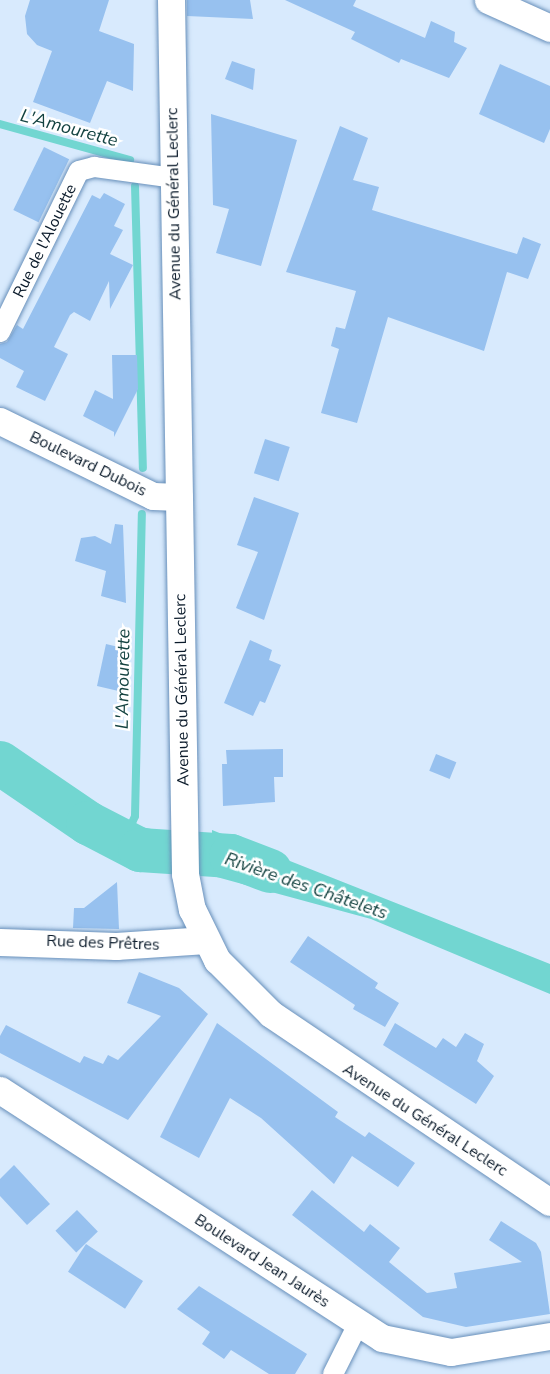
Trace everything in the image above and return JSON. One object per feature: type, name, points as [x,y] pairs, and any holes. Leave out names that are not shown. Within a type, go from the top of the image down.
[{"type":"main road","name":"Avenue du Général Leclerc","points":[[171,0],[185,874],[192,909],[206,940],[237,983],[290,1030],[550,1202]]},
{"type":"main road","points":[[488,0],[550,28]]},
{"type":"main road","name":"Boulevard Dubois","points":[[0,421],[153,496],[179,498]]},
{"type":"main road","name":"Rue des Prêtres","points":[[0,942],[116,946],[206,940]]},
{"type":"main road","name":"Boulevard Jean Jaurès","points":[[0,1090],[358,1324],[394,1342],[436,1351],[550,1336]]},
{"type":"street","name":"Rue de l'Alouette","points":[[0,332],[80,171],[94,167],[174,178]]},
{"type":"street","points":[[333,1374],[358,1324]]},
{"type":"water","points":[[0,744],[122,823],[151,829],[153,870],[121,862],[0,771]]},
{"type":"water","name":"Rivière des Châtelets","points":[[212,830],[550,964],[550,994],[371,919],[213,876]]},
{"type":"building","points":[[30,0],[109,0],[99,31],[134,44],[133,91],[107,81],[90,123],[33,102],[52,51],[37,45],[27,34],[25,16]]},
{"type":"building","points":[[187,0],[250,0],[253,19],[187,16]]},
{"type":"building","points":[[285,0],[356,0],[353,6],[425,38],[431,21],[455,32],[454,42],[467,48],[449,78],[401,59],[399,63],[351,39],[355,32]]},
{"type":"building","points":[[232,61],[255,69],[253,90],[225,79]]},
{"type":"building","points":[[500,64],[550,86],[550,129],[544,143],[479,114]]},
{"type":"building","points":[[211,114],[297,140],[261,266],[216,253],[229,209],[213,205]]},
{"type":"building","points":[[340,126],[368,138],[353,180],[379,187],[372,210],[517,254],[523,237],[541,244],[528,279],[507,272],[484,351],[388,317],[357,423],[321,413],[339,349],[331,346],[336,327],[345,329],[356,291],[286,272]]},
{"type":"building","points":[[44,147],[69,159],[38,222],[13,210]]},
{"type":"building","points":[[104,193],[125,204],[114,226],[123,230],[110,254],[133,265],[110,309],[109,281],[90,321],[74,312],[70,315],[54,347],[68,354],[45,401],[16,387],[24,371],[0,358],[0,344],[7,342],[17,325],[23,329],[92,195],[100,199]]},
{"type":"building","points":[[112,355],[137,355],[138,389],[114,437],[114,432],[83,416],[95,390],[113,399]]},
{"type":"building","points":[[265,439],[290,447],[279,481],[254,473]]},
{"type":"building","points":[[254,497],[299,513],[264,620],[236,608],[258,552],[237,545]]},
{"type":"building","points":[[115,524],[123,525],[126,603],[101,596],[106,571],[75,561],[81,538],[95,536],[111,544]]},
{"type":"building","points":[[250,640],[272,650],[269,660],[281,665],[265,703],[260,701],[253,716],[224,703]]},
{"type":"building","points":[[106,644],[127,649],[127,693],[97,686]]},
{"type":"building","points":[[283,749],[283,777],[274,777],[275,802],[223,806],[222,764],[227,764],[226,750]]},
{"type":"building","points":[[436,754],[456,762],[450,779],[429,771]]},
{"type":"building","points":[[117,882],[119,929],[73,928],[74,908],[84,908]]},
{"type":"building","points":[[308,936],[378,983],[375,988],[399,1003],[385,1027],[353,1009],[355,1005],[290,962]]},
{"type":"building","points":[[139,972],[179,988],[208,1014],[128,1120],[0,1053],[0,1036],[6,1025],[80,1063],[84,1056],[103,1064],[108,1055],[118,1060],[161,1016],[127,1003]]},
{"type":"building","points":[[217,1023],[338,1112],[335,1117],[365,1137],[369,1132],[415,1163],[398,1187],[352,1156],[334,1184],[261,1118],[230,1098],[199,1158],[160,1137]]},
{"type":"building","points":[[395,1023],[436,1048],[443,1038],[456,1047],[465,1033],[484,1044],[477,1061],[494,1076],[476,1104],[383,1045]]},
{"type":"building","points":[[14,1165],[50,1204],[27,1225],[0,1196],[0,1179]]},
{"type":"building","points":[[312,1190],[364,1232],[370,1224],[400,1248],[389,1262],[427,1293],[457,1288],[454,1273],[522,1262],[489,1240],[501,1221],[536,1243],[541,1252],[550,1314],[466,1327],[423,1317],[292,1215]]},
{"type":"building","points":[[77,1210],[98,1232],[76,1252],[55,1231]]},
{"type":"building","points":[[86,1244],[143,1281],[125,1309],[68,1272]]},
{"type":"building","points":[[199,1286],[307,1354],[295,1374],[269,1374],[231,1350],[224,1359],[202,1344],[210,1332],[177,1309]]},
{"type":"waterway","name":"L'Amourette","points":[[0,124],[130,160]]},
{"type":"waterway","name":"L'Amourette","points":[[135,186],[143,468]]},
{"type":"waterway","name":"L'Amourette","points":[[128,832],[135,816],[142,514]]},
{"type":"waterway","name":"L'Amourette","points":[[0,763],[88,823],[140,850],[231,856],[270,871]]}]
